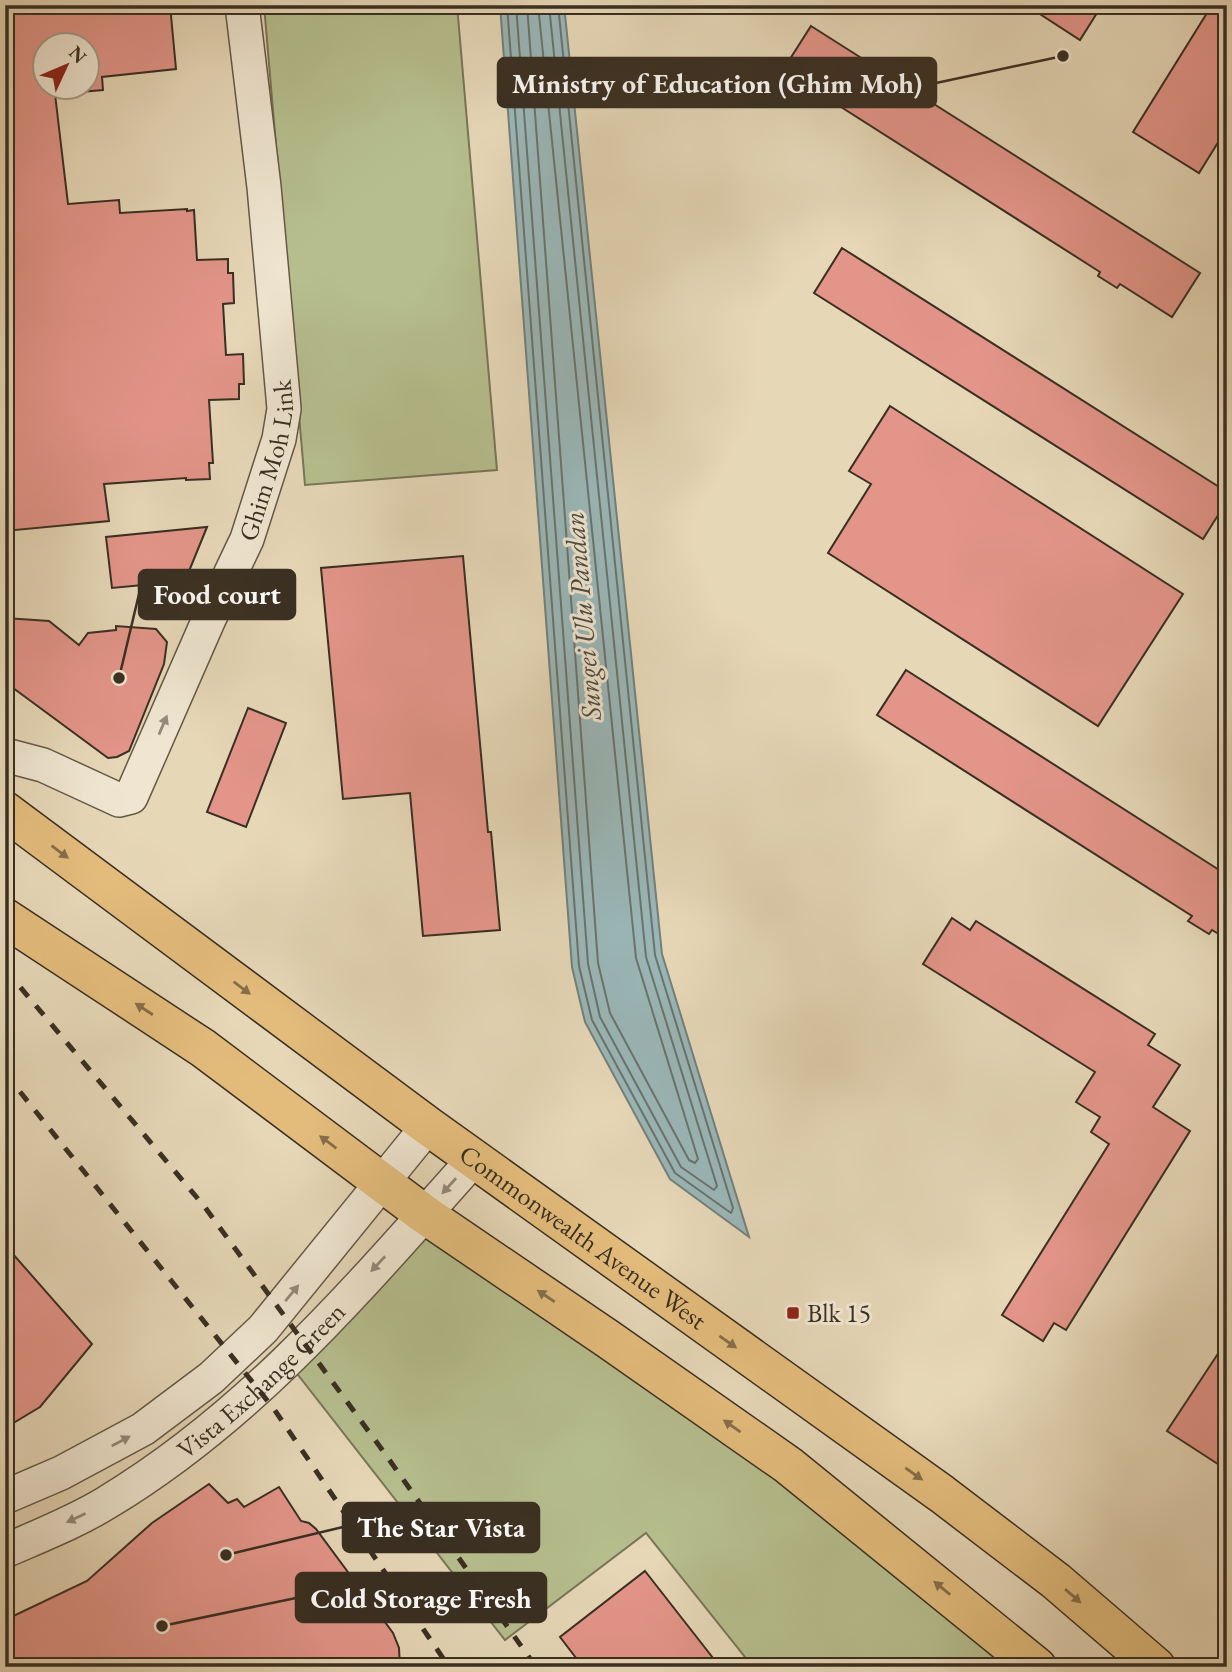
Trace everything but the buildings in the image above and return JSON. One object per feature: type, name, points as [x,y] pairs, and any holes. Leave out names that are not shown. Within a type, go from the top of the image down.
[{"type":"main road","name":"Commonwealth Avenue West","points":[[5,811],[428,1126],[942,1494],[1056,1581],[1156,1667]]},
{"type":"main road","points":[[5,918],[203,1048],[424,1214],[788,1465],[1037,1667]]},
{"type":"street","name":"Ghim Moh Link","points":[[5,755],[43,765],[119,800],[131,797],[209,619],[247,540],[279,439],[284,410],[264,187],[242,5]]},
{"type":"street","name":"Vista Exchange Green","points":[[5,1497],[61,1473],[143,1429],[211,1378],[263,1329],[428,1126]]},
{"type":"street","name":"Vista Exchange Green","points":[[5,1551],[104,1504],[158,1469],[237,1409],[288,1362],[474,1159]]},
{"type":"green space","points":[[264,5],[457,5],[497,470],[305,485]]},
{"type":"green space","points":[[424,1214],[1037,1667],[753,1667],[646,1533],[505,1640],[288,1362]]},
{"type":"water","name":"Sungei Ulu Pandan","points":[[500,5],[564,5],[662,954],[749,1237],[670,1179],[585,1022],[572,967]]},
{"type":"railway","points":[[5,969],[204,1206],[536,1667]]},
{"type":"railway","points":[[5,1073],[274,1409],[449,1667]]},
{"type":"place","name":"Ministry of Education (Ghim Moh)","points":[[1063,56]]},
{"type":"place","name":"Food court","points":[[119,678]]},
{"type":"place","name":"Blk 15","points":[[793,1313]]},
{"type":"place","name":"The Star Vista","points":[[226,1555]]},
{"type":"place","name":"Cold Storage Fresh","points":[[162,1626]]}]
